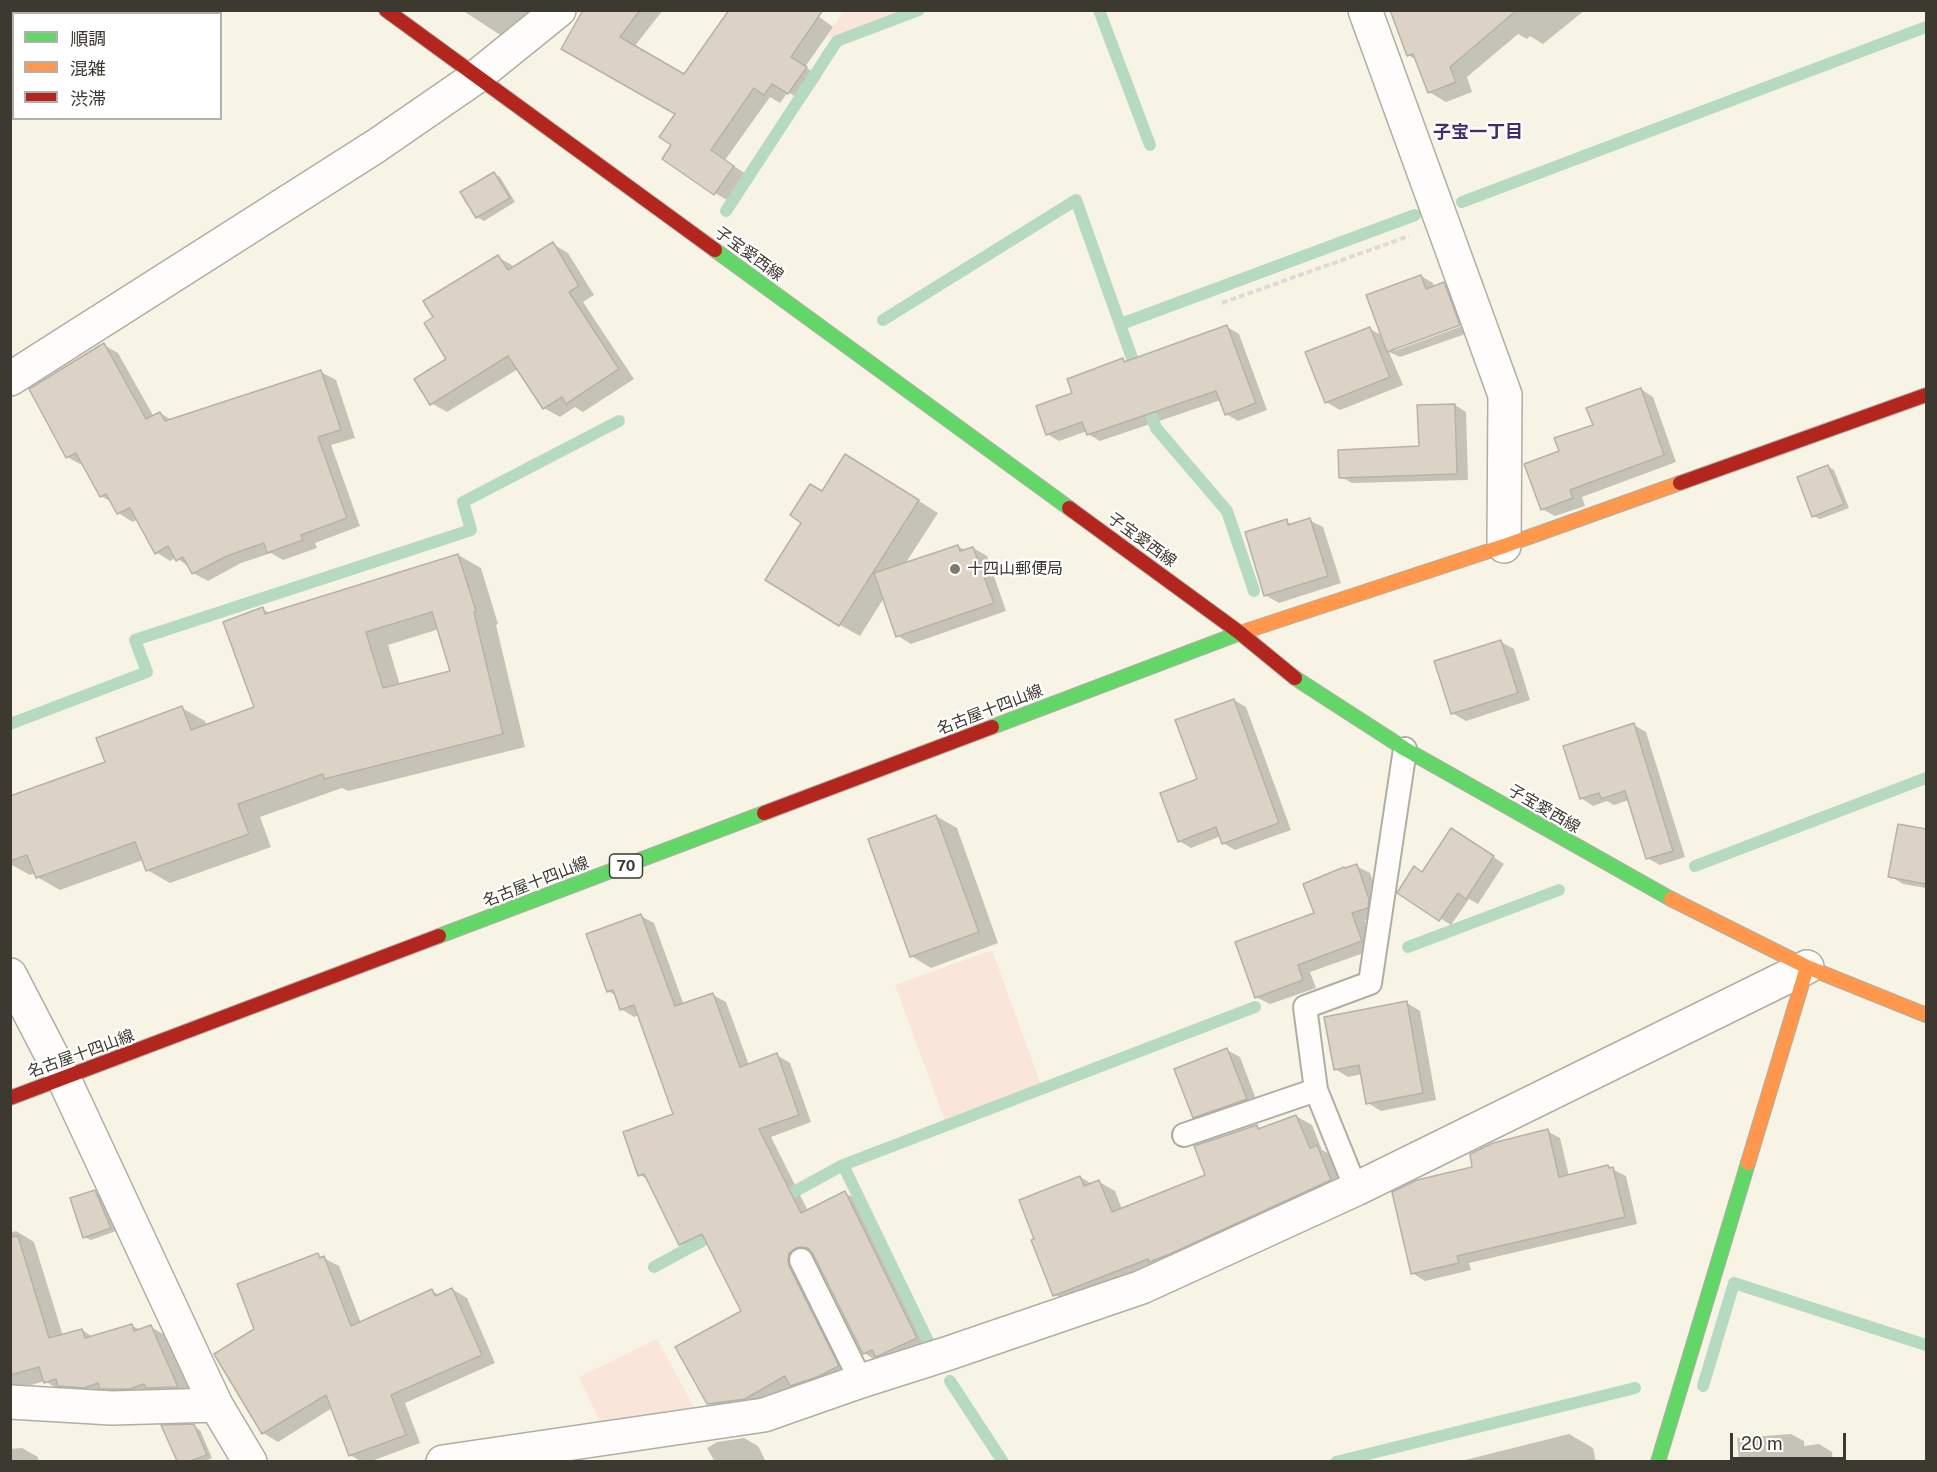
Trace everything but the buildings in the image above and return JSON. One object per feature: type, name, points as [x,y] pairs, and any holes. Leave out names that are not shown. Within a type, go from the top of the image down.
[{"type":"main road","name":"子宝愛西線","points":[[386,10],[1240,633],[1294,677],[1405,749],[1653,890],[1807,967],[1926,1015]]},
{"type":"main road","name":"名古屋十四山線","points":[[10,1098],[1240,633],[1504,546],[1926,395]]},
{"type":"main road","points":[[1658,1461],[1807,967]]},
{"type":"street","points":[[10,380],[376,146],[476,77],[559,10]]},
{"type":"street","points":[[1365,10],[1505,395],[1504,546]]},
{"type":"street","points":[[443,1461],[534,1456],[765,1415],[1142,1287],[1356,1188],[1807,967]]},
{"type":"street","points":[[10,975],[64,1079],[216,1405],[250,1461]]},
{"type":"street","points":[[10,1402],[112,1408],[216,1405]]},
{"type":"lane","points":[[1356,1188],[1316,1090],[1305,1007],[1370,983],[1405,749]]},
{"type":"lane","points":[[1184,1135],[1316,1090]]},
{"type":"lane","points":[[801,1260],[861,1381]]},
{"type":"path","points":[[1222,303],[1443,224]]},
{"type":"shaded area","points":[[843,10],[904,11],[827,38]]},
{"type":"shaded area","points":[[992,950],[1041,1085],[945,1121],[895,985]]},
{"type":"shaded area","points":[[657,1339],[696,1411],[602,1426],[579,1377]]},
{"type":"waterway","points":[[726,211],[837,41],[919,10]]},
{"type":"waterway","points":[[1099,10],[1150,145]]},
{"type":"waterway","points":[[1462,202],[1926,27]]},
{"type":"waterway","points":[[883,320],[1076,200],[1138,375]]},
{"type":"waterway","points":[[1121,324],[1415,215]]},
{"type":"waterway","points":[[1146,400],[1156,428],[1227,511],[1254,591]]},
{"type":"waterway","points":[[10,724],[147,672],[135,640],[471,530],[463,502],[619,421]]},
{"type":"waterway","points":[[1695,866],[1926,778]]},
{"type":"waterway","points":[[1408,947],[1559,890]]},
{"type":"waterway","points":[[843,1165],[1255,1007]]},
{"type":"waterway","points":[[779,1200],[843,1165],[928,1341]]},
{"type":"waterway","points":[[654,1267],[718,1232]]},
{"type":"waterway","points":[[1703,1386],[1734,1283],[1926,1345]]},
{"type":"waterway","points":[[950,1381],[1003,1462]]},
{"type":"waterway","points":[[1336,1462],[1635,1388]]},
{"type":"traffic: fast","points":[[715,250],[1069,508]]},
{"type":"traffic: fast","points":[[992,727],[1240,633]]},
{"type":"traffic: fast","points":[[1295,678],[1405,749],[1671,899]]},
{"type":"traffic: fast","points":[[439,936],[764,813]]},
{"type":"traffic: fast","points":[[1658,1462],[1748,1163]]},
{"type":"traffic: slow","points":[[1240,633],[1504,546],[1680,483]]},
{"type":"traffic: slow","points":[[1671,899],[1807,967],[1926,1015]]},
{"type":"traffic: slow","points":[[1748,1163],[1807,967]]},
{"type":"traffic: jam","points":[[386,10],[715,250]]},
{"type":"traffic: jam","points":[[1680,483],[1926,395]]},
{"type":"traffic: jam","points":[[1069,508],[1240,633],[1295,678]]},
{"type":"traffic: jam","points":[[764,813],[992,727]]},
{"type":"traffic: jam","points":[[10,1098],[439,936]]},
{"type":"place","name":"十四山郵便局","points":[[955,569]]},
{"type":"district","name":"子宝一丁目","points":[[1478,132]]}]
